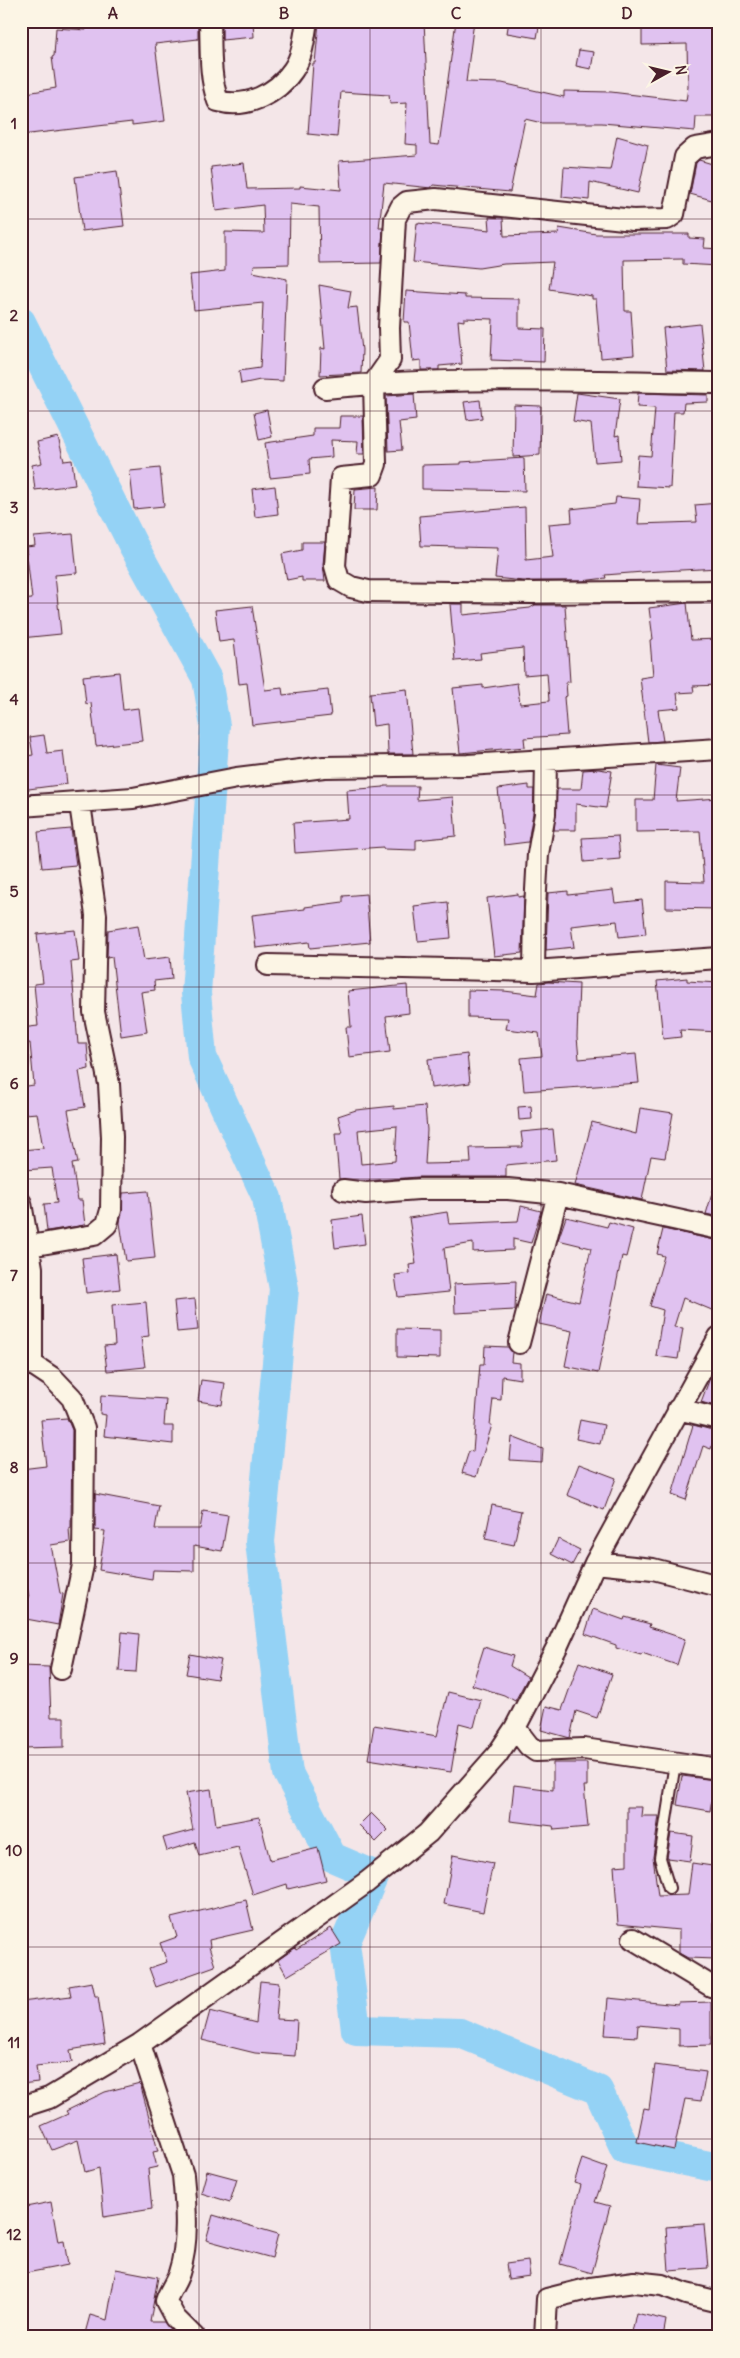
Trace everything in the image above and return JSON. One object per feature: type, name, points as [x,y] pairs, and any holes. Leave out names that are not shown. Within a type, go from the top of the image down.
[{"type":"street","points":[[210,21],[212,77],[215,91],[218,101],[230,105],[242,104],[272,92],[293,70],[302,51],[307,21]]},
{"type":"street","points":[[719,144],[695,148],[685,156],[674,214],[667,219],[633,220],[458,200],[407,202],[400,207],[395,219],[389,328],[390,360],[374,383],[376,464],[372,475],[341,478],[335,566],[338,580],[351,587],[368,591],[533,593],[719,591]]},
{"type":"street","points":[[325,388],[413,381],[438,383],[531,380],[719,383]]},
{"type":"street","points":[[21,806],[80,804],[133,798],[237,778],[324,767],[546,761],[719,749]]},
{"type":"street","points":[[534,971],[538,854],[545,814],[546,761]]},
{"type":"street","points":[[30,1246],[94,1235],[107,1224],[111,1210],[112,1137],[108,1084],[94,1012],[96,915],[80,804]]},
{"type":"street","points":[[268,965],[534,971],[719,958]]},
{"type":"street","points":[[343,1190],[366,1193],[418,1189],[508,1189],[558,1194],[719,1229]]},
{"type":"street","points":[[519,1343],[558,1194]]},
{"type":"street","points":[[21,1203],[30,1246],[26,1365],[53,1378],[72,1398],[84,1428],[83,1565],[61,1669]]},
{"type":"street","points":[[21,2108],[48,2098],[140,2044],[367,1882],[428,1833],[497,1755],[515,1728],[557,1647],[595,1563],[719,1337]]},
{"type":"street","points":[[678,1409],[719,1419]]},
{"type":"street","points":[[595,1563],[652,1569],[719,1586]]},
{"type":"street","points":[[515,1728],[529,1746],[536,1751],[578,1748],[719,1769]]},
{"type":"street","points":[[634,1939],[711,1986],[719,1988]]},
{"type":"street","points":[[140,2044],[179,2162],[184,2184],[184,2240],[179,2272],[168,2294],[168,2308],[194,2337]]},
{"type":"street","points":[[545,2337],[547,2298],[591,2288],[634,2282],[662,2284],[686,2294],[719,2302]]},
{"type":"lane","points":[[669,1888],[660,1858],[675,1763]]},
{"type":"building","points":[[140,21],[198,21],[198,39],[155,44],[165,121],[132,125],[132,122],[21,135],[21,94],[56,88],[52,57],[54,56],[56,28],[86,30],[86,27]]},
{"type":"building","points":[[222,21],[253,21],[254,37],[222,40]]},
{"type":"building","points":[[368,21],[424,21],[430,144],[439,145],[456,21],[474,21],[466,82],[502,83],[564,97],[564,91],[611,92],[686,101],[688,87],[687,44],[642,45],[642,21],[719,21],[719,117],[696,117],[695,131],[602,123],[542,123],[525,119],[510,192],[433,185],[431,188],[384,183],[379,228],[383,228],[381,263],[320,264],[319,207],[290,204],[289,264],[254,265],[253,272],[287,279],[283,381],[260,380],[241,384],[239,371],[260,368],[263,303],[194,310],[190,275],[225,271],[225,232],[264,233],[263,205],[216,211],[211,167],[244,163],[247,189],[300,188],[300,186],[341,190],[339,161],[417,155],[417,145],[405,144],[407,103],[390,104],[389,95],[341,92],[337,137],[308,134],[313,63],[315,63],[319,22],[368,25]]},
{"type":"building","points":[[509,21],[540,21],[537,38],[507,33]]},
{"type":"building","points":[[579,50],[594,52],[591,69],[576,66]]},
{"type":"building","points":[[617,136],[648,145],[638,193],[590,182],[589,200],[562,197],[564,167],[610,170]]},
{"type":"building","points":[[699,160],[719,166],[719,202],[690,194],[696,163]]},
{"type":"building","points":[[117,171],[124,226],[82,231],[75,177]]},
{"type":"building","points":[[489,217],[503,218],[504,236],[558,234],[559,228],[596,234],[689,234],[689,238],[705,239],[704,248],[719,249],[719,266],[683,264],[683,259],[624,260],[625,311],[631,311],[634,355],[601,358],[596,299],[592,299],[592,296],[549,289],[553,262],[504,264],[479,268],[413,262],[417,223],[490,230]]},
{"type":"building","points":[[319,285],[351,291],[348,308],[357,307],[362,350],[361,373],[320,375],[321,348],[325,349]]},
{"type":"building","points":[[406,291],[465,295],[465,298],[519,299],[519,328],[545,329],[544,362],[491,360],[493,319],[464,318],[464,321],[458,320],[462,364],[439,366],[439,370],[421,370],[421,360],[413,361],[409,322],[404,322]]},
{"type":"building","points":[[700,324],[705,371],[667,370],[663,328]]},
{"type":"building","points":[[577,393],[620,399],[615,436],[619,435],[621,460],[595,462],[591,424],[573,421]]},
{"type":"building","points":[[638,393],[708,395],[708,402],[684,403],[683,412],[674,412],[670,488],[636,486],[638,455],[651,456],[655,408],[637,407]]},
{"type":"building","points":[[414,394],[416,420],[399,422],[402,450],[388,451],[386,396]]},
{"type":"building","points":[[480,400],[482,418],[467,420],[464,402]]},
{"type":"building","points":[[514,405],[541,406],[540,455],[513,457]]},
{"type":"building","points":[[267,410],[272,437],[259,440],[254,413]]},
{"type":"building","points":[[340,416],[363,416],[364,454],[357,454],[358,441],[331,440],[332,457],[309,459],[310,474],[270,478],[265,443],[313,436],[313,428],[339,428]]},
{"type":"building","points":[[58,437],[64,461],[72,460],[75,485],[35,490],[32,465],[42,463],[37,442]]},
{"type":"building","points":[[524,458],[525,491],[422,489],[422,465],[461,464],[461,462]]},
{"type":"building","points":[[160,468],[164,506],[134,509],[130,471]]},
{"type":"building","points":[[275,486],[278,514],[255,517],[252,489]]},
{"type":"building","points":[[378,487],[377,510],[354,510],[355,489]]},
{"type":"building","points":[[616,497],[640,499],[638,524],[697,522],[695,505],[719,503],[719,568],[605,575],[606,578],[582,581],[523,581],[495,578],[498,548],[421,546],[419,516],[525,507],[526,560],[553,557],[549,524],[572,522],[571,509],[615,504]]},
{"type":"building","points":[[73,534],[77,573],[55,575],[61,634],[21,638],[21,600],[32,599],[26,547],[35,546],[34,537]]},
{"type":"building","points":[[302,542],[325,542],[323,565],[325,581],[302,581],[302,577],[287,580],[282,554],[302,550]]},
{"type":"building","points":[[687,603],[691,640],[719,639],[719,685],[693,686],[694,692],[677,693],[679,708],[658,710],[663,741],[648,742],[640,678],[653,676],[650,640],[653,639],[649,608]]},
{"type":"building","points":[[450,604],[463,604],[463,615],[530,608],[535,605],[565,605],[570,682],[566,682],[567,696],[564,697],[567,735],[524,738],[525,747],[460,753],[453,688],[483,685],[483,688],[517,683],[520,704],[549,701],[547,673],[524,675],[523,648],[480,653],[481,659],[455,661]]},
{"type":"building","points":[[252,606],[265,690],[282,688],[283,695],[328,690],[331,716],[252,725],[247,683],[239,684],[234,640],[219,642],[215,610]]},
{"type":"building","points":[[119,672],[123,710],[138,708],[142,741],[96,746],[91,703],[86,704],[83,676]]},
{"type":"building","points":[[407,689],[413,754],[388,754],[387,724],[373,726],[370,693]]},
{"type":"building","points":[[44,735],[47,753],[63,751],[67,784],[21,790],[21,757],[33,755],[30,737]]},
{"type":"building","points":[[656,765],[680,768],[676,801],[719,798],[719,909],[666,908],[666,881],[704,882],[700,831],[636,832],[636,800],[653,800]]},
{"type":"building","points":[[598,769],[612,771],[606,808],[576,804],[576,830],[554,830],[557,789],[581,789],[583,770]]},
{"type":"building","points":[[529,785],[529,789],[534,789],[533,813],[528,842],[504,845],[498,789]]},
{"type":"building","points":[[384,786],[418,786],[417,800],[453,797],[456,836],[416,840],[416,850],[383,849],[383,847],[295,853],[293,823],[349,819],[347,790]]},
{"type":"building","points":[[71,829],[76,865],[42,868],[38,832]]},
{"type":"building","points":[[618,836],[620,859],[584,862],[582,838]]},
{"type":"building","points":[[613,890],[615,903],[642,900],[646,934],[619,937],[617,921],[571,926],[574,947],[546,950],[548,893],[568,891],[568,895]]},
{"type":"building","points":[[366,894],[370,942],[310,948],[309,942],[256,948],[252,915],[305,909],[305,907],[343,902],[343,896]]},
{"type":"building","points":[[518,894],[518,897],[524,896],[522,953],[494,956],[487,898]]},
{"type":"building","points":[[448,902],[451,938],[418,941],[414,906]]},
{"type":"building","points":[[138,925],[144,960],[170,957],[172,979],[154,981],[155,990],[141,992],[147,1032],[121,1036],[112,957],[107,958],[108,930]]},
{"type":"building","points":[[75,930],[79,961],[71,962],[78,1044],[87,1044],[89,1069],[79,1071],[85,1107],[68,1110],[78,1163],[72,1164],[78,1200],[82,1200],[85,1225],[47,1231],[44,1204],[57,1203],[52,1168],[23,1170],[22,1150],[43,1148],[37,1113],[25,1114],[21,1087],[34,1085],[30,1043],[21,1044],[21,1028],[38,1026],[34,984],[43,983],[37,934]]},
{"type":"building","points":[[687,978],[687,981],[719,983],[719,1032],[680,1030],[681,1037],[663,1039],[657,981]]},
{"type":"building","points":[[539,983],[579,984],[577,1037],[579,1059],[636,1054],[639,1083],[524,1091],[521,1058],[542,1056],[539,1033],[506,1029],[508,1018],[468,1017],[468,990],[504,991],[537,995]]},
{"type":"building","points":[[407,985],[409,1013],[386,1016],[390,1052],[349,1057],[346,1027],[351,1027],[348,991]]},
{"type":"building","points":[[467,1054],[470,1083],[431,1088],[428,1059]]},
{"type":"building","points":[[394,1106],[394,1109],[425,1106],[427,1130],[425,1164],[471,1163],[470,1148],[523,1147],[521,1132],[553,1129],[556,1160],[506,1165],[506,1177],[418,1177],[366,1181],[339,1179],[335,1133],[342,1133],[338,1116],[356,1110]],"holes":[[[397,1126],[395,1161],[361,1164],[358,1130]]]},
{"type":"building","points":[[531,1106],[532,1119],[519,1120],[518,1107]]},
{"type":"building","points":[[640,1108],[673,1113],[665,1158],[651,1156],[642,1200],[575,1185],[592,1122],[636,1134]]},
{"type":"building","points":[[715,1184],[719,1185],[719,1217],[706,1214]]},
{"type":"building","points":[[148,1191],[155,1258],[126,1261],[120,1223],[123,1193]]},
{"type":"building","points":[[521,1206],[541,1211],[531,1243],[513,1239],[513,1250],[473,1252],[473,1243],[444,1248],[449,1292],[398,1297],[395,1275],[410,1273],[409,1265],[416,1264],[409,1218],[447,1212],[449,1224],[518,1221]]},
{"type":"building","points":[[362,1216],[365,1244],[335,1248],[332,1220]]},
{"type":"building","points":[[566,1217],[607,1227],[609,1222],[633,1229],[626,1257],[622,1256],[598,1373],[565,1366],[572,1331],[539,1324],[546,1294],[579,1302],[591,1248],[558,1240]]},
{"type":"building","points":[[663,1229],[719,1241],[719,1313],[683,1298],[674,1327],[683,1328],[678,1359],[656,1356],[663,1310],[650,1306],[664,1256],[657,1254]]},
{"type":"building","points":[[116,1254],[120,1289],[86,1293],[82,1258]]},
{"type":"building","points":[[516,1281],[515,1310],[455,1313],[454,1284]]},
{"type":"building","points":[[195,1299],[198,1330],[177,1332],[174,1301]]},
{"type":"building","points":[[146,1302],[149,1336],[141,1337],[145,1367],[107,1371],[104,1346],[115,1345],[112,1305]]},
{"type":"building","points":[[397,1329],[440,1330],[440,1358],[397,1357]]},
{"type":"building","points":[[485,1346],[508,1347],[512,1352],[511,1362],[520,1363],[520,1379],[502,1376],[501,1400],[493,1399],[490,1425],[492,1425],[476,1477],[462,1473],[469,1451],[473,1452],[480,1364],[484,1364]]},
{"type":"building","points":[[710,1378],[719,1380],[718,1407],[701,1402]]},
{"type":"building","points":[[201,1380],[225,1383],[222,1405],[198,1401]]},
{"type":"building","points":[[101,1395],[166,1399],[164,1426],[173,1426],[173,1444],[104,1436],[106,1415],[100,1414]]},
{"type":"building","points":[[67,1418],[72,1430],[70,1542],[51,1545],[60,1593],[63,1594],[58,1625],[21,1618],[21,1597],[29,1597],[21,1555],[21,1469],[46,1466],[41,1420]]},
{"type":"building","points":[[580,1420],[604,1425],[600,1444],[576,1439]]},
{"type":"building","points":[[693,1425],[716,1431],[711,1449],[703,1446],[686,1500],[672,1495]]},
{"type":"building","points":[[512,1437],[543,1449],[542,1462],[510,1460]]},
{"type":"building","points":[[579,1464],[616,1478],[604,1510],[567,1495]]},
{"type":"building","points":[[95,1494],[159,1506],[155,1529],[200,1529],[203,1511],[228,1515],[222,1551],[194,1546],[194,1571],[153,1570],[152,1579],[99,1570],[105,1531],[95,1530]]},
{"type":"building","points":[[492,1505],[521,1511],[514,1545],[485,1539]]},
{"type":"building","points":[[558,1539],[580,1550],[572,1565],[551,1554]]},
{"type":"building","points":[[593,1609],[624,1620],[625,1617],[650,1624],[649,1627],[685,1639],[677,1665],[642,1653],[641,1655],[616,1648],[616,1645],[585,1634]]},
{"type":"building","points":[[122,1632],[139,1634],[136,1672],[119,1671]]},
{"type":"building","points":[[484,1647],[513,1656],[510,1666],[528,1677],[515,1701],[504,1695],[472,1685]]},
{"type":"building","points":[[190,1654],[221,1660],[217,1679],[186,1674]]},
{"type":"building","points":[[579,1662],[612,1674],[597,1718],[576,1711],[570,1738],[541,1730],[546,1706],[562,1710]]},
{"type":"building","points":[[21,1666],[49,1667],[51,1717],[64,1717],[64,1747],[21,1748]]},
{"type":"building","points":[[448,1692],[481,1700],[474,1727],[459,1723],[451,1772],[368,1759],[374,1725],[437,1736]]},
{"type":"building","points":[[553,1763],[587,1763],[587,1786],[584,1786],[588,1827],[554,1830],[553,1826],[510,1821],[514,1785],[553,1790]]},
{"type":"building","points":[[682,1776],[715,1780],[710,1811],[677,1805]]},
{"type":"building","points":[[211,1789],[216,1825],[259,1817],[270,1860],[318,1848],[326,1880],[288,1889],[287,1884],[253,1895],[238,1847],[199,1856],[195,1842],[167,1851],[163,1838],[193,1830],[186,1793]]},
{"type":"building","points":[[627,1807],[642,1807],[641,1816],[659,1816],[653,1857],[658,1896],[688,1895],[692,1863],[719,1867],[719,1888],[714,1888],[714,1959],[688,1958],[679,1953],[679,1930],[618,1924],[614,1866],[627,1865]]},
{"type":"building","points":[[371,1813],[388,1830],[376,1842],[359,1825]]},
{"type":"building","points":[[671,1833],[693,1836],[690,1861],[667,1858]]},
{"type":"building","points":[[453,1855],[493,1863],[483,1912],[444,1904]]},
{"type":"building","points":[[246,1900],[253,1930],[209,1940],[209,1947],[215,1966],[156,1987],[149,1968],[167,1962],[160,1943],[177,1937],[171,1918]]},
{"type":"building","points":[[331,1928],[341,1944],[287,1976],[278,1960]]},
{"type":"building","points":[[260,1981],[279,1983],[276,2019],[297,2020],[295,2056],[255,2053],[202,2040],[210,2011],[256,2023]]},
{"type":"building","points":[[92,1982],[95,1996],[98,1996],[105,2044],[70,2050],[72,2062],[36,2066],[38,2082],[21,2084],[21,2002],[71,1996],[69,1986]]},
{"type":"building","points":[[608,1998],[678,2005],[678,2003],[711,2002],[711,2045],[679,2046],[679,2029],[638,2025],[637,2037],[605,2035]]},
{"type":"building","points":[[655,2065],[706,2072],[701,2101],[685,2099],[674,2150],[637,2142],[644,2108],[649,2109]]},
{"type":"building","points":[[140,2083],[158,2151],[153,2152],[157,2167],[148,2169],[152,2209],[104,2217],[99,2168],[85,2172],[78,2140],[52,2150],[41,2126],[68,2114],[66,2111],[105,2092]]},
{"type":"building","points":[[582,2159],[607,2168],[595,2202],[610,2206],[592,2273],[560,2264],[581,2185],[574,2183]]},
{"type":"building","points":[[207,2171],[237,2179],[230,2202],[201,2193]]},
{"type":"building","points":[[51,2202],[58,2242],[64,2241],[68,2265],[21,2274],[21,2208]]},
{"type":"building","points":[[213,2215],[278,2234],[272,2258],[206,2240]]},
{"type":"building","points":[[704,2224],[708,2268],[669,2271],[666,2227]]},
{"type":"building","points":[[528,2261],[530,2276],[508,2279],[506,2264]]},
{"type":"building","points":[[116,2269],[158,2277],[150,2322],[164,2322],[177,2337],[84,2337],[90,2315],[107,2320]]},
{"type":"building","points":[[636,2313],[666,2320],[663,2337],[631,2337]]},
{"type":"waterway","points":[[21,322],[133,545],[207,679],[215,726],[196,993],[202,1057],[267,1198],[284,1289],[260,1542],[288,1773],[332,1857],[374,1875],[345,1943],[356,2030],[460,2033],[598,2090],[625,2149],[719,2168]]}]
